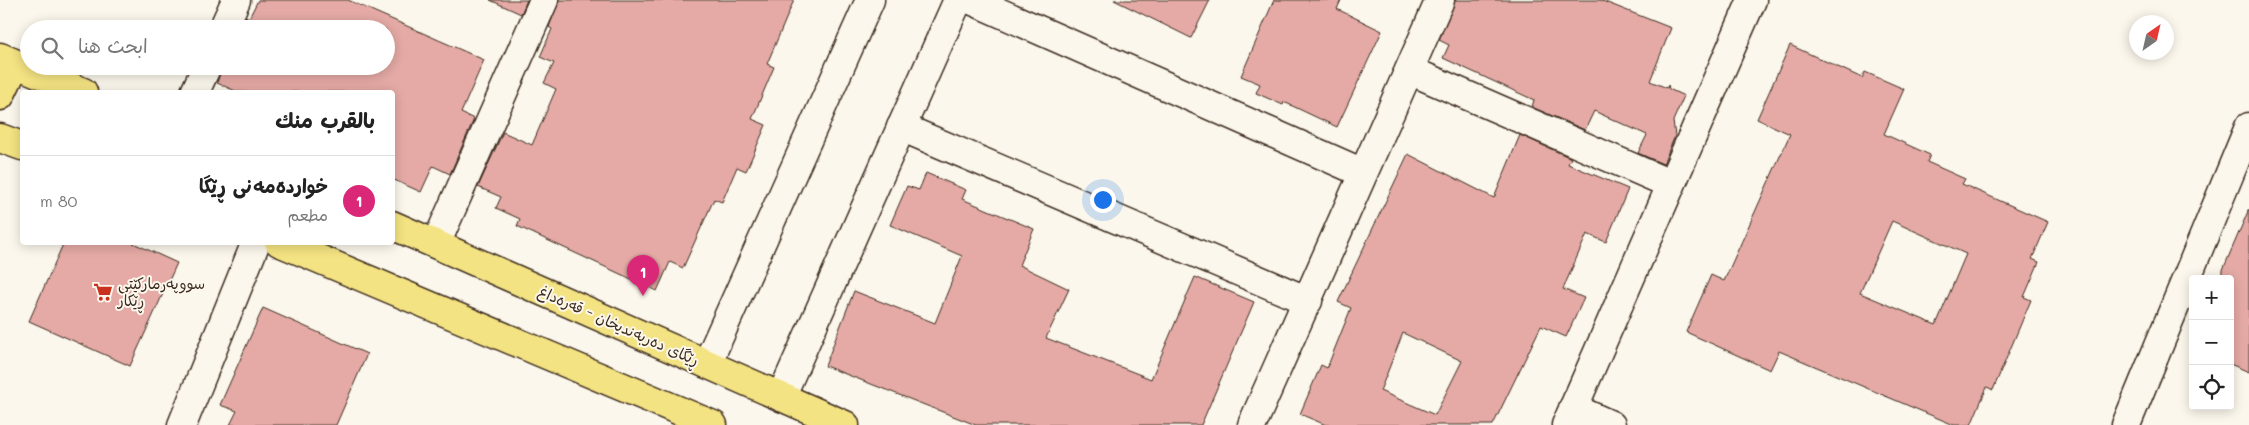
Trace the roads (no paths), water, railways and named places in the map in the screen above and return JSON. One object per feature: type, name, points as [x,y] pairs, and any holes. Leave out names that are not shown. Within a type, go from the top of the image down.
[{"type":"main road","points":[[0,96],[8,61],[20,66]]},
{"type":"main road","points":[[42,75],[78,90]]},
{"type":"main road","points":[[0,138],[20,145]]},
{"type":"main road","name":"ڕێگای دەربەندیخان - قەرەداغ","points":[[395,226],[845,425]]},
{"type":"main road","points":[[286,245],[713,425]]},
{"type":"street","points":[[227,20],[236,0]]},
{"type":"street","points":[[436,244],[544,0]]},
{"type":"street","points":[[707,364],[870,0]]},
{"type":"street","points":[[781,397],[958,0]]},
{"type":"street","points":[[971,0],[1363,173]]},
{"type":"street","points":[[1252,425],[1440,0]]},
{"type":"street","points":[[1611,425],[1570,417],[1670,184],[1752,0]]},
{"type":"street","points":[[1409,70],[1670,184]]},
{"type":"street","points":[[197,90],[203,75]]},
{"type":"street","points":[[901,127],[1308,301]]},
{"type":"street","points":[[2126,425],[2249,127]]},
{"type":"street","points":[[182,425],[255,245]]},
{"type":"place","name":"سووپەرمارکێتی ڕێکار","points":[[103,292]]},
{"type":"place","name":"خواردەمەنی ڕێگا","points":[[643,296]]}]
